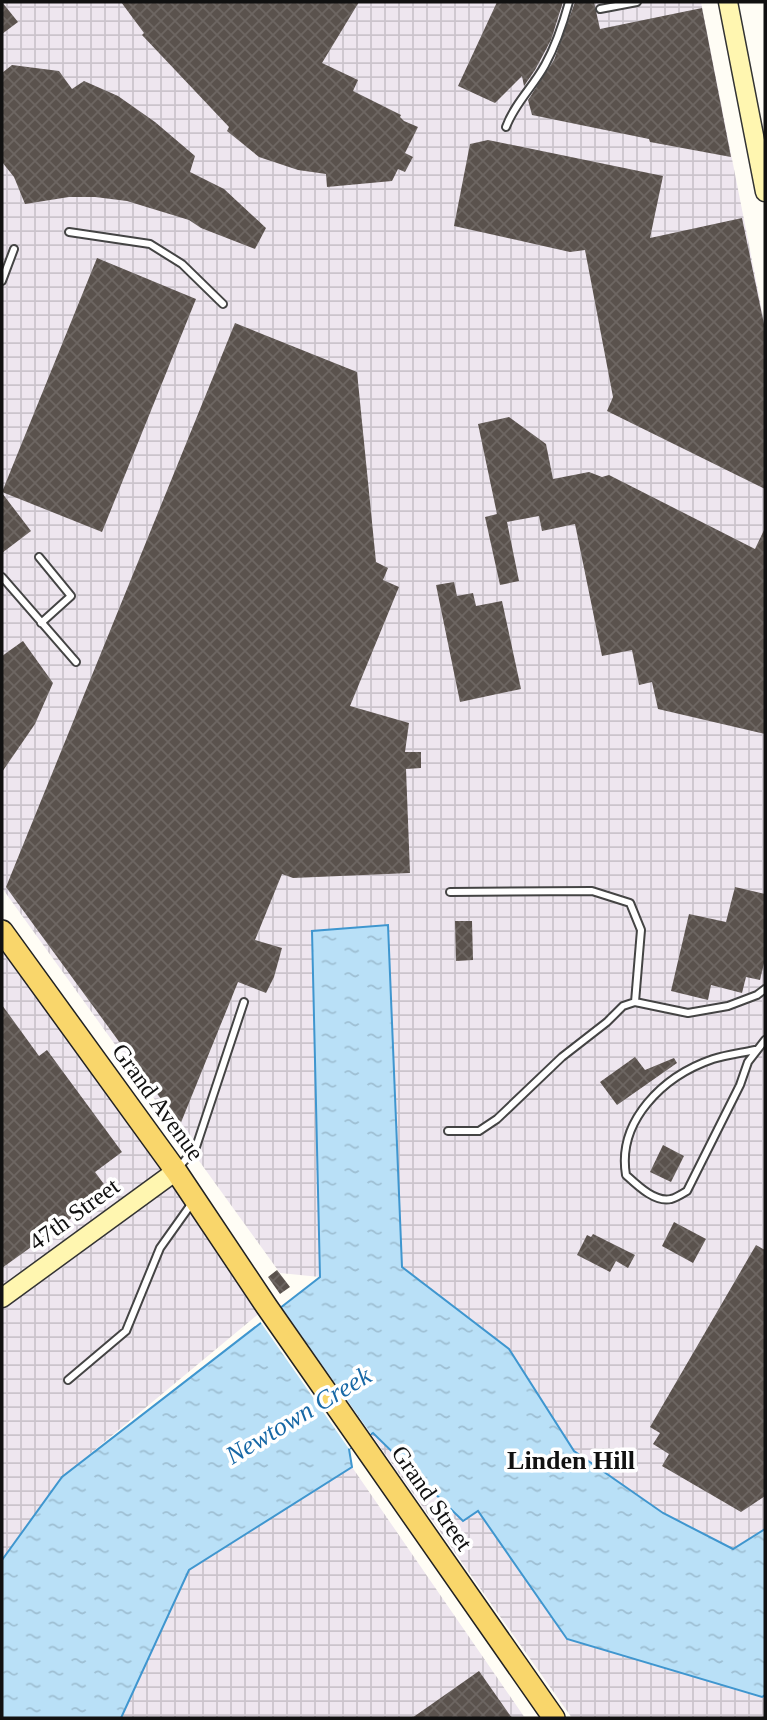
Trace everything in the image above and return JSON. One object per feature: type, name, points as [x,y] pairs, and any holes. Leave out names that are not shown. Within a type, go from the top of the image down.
[{"type":"main road","points":[[728,2],[765,192]]},
{"type":"main road","name":"Grand Avenue","points":[[2,931],[176,1171],[267,1307]]},
{"type":"main road","name":"47th Street","points":[[2,1298],[176,1171]]},
{"type":"main road","name":"Grand Street","points":[[267,1307],[554,1718]]},
{"type":"lane","points":[[506,127],[516,106],[545,66],[569,2]]},
{"type":"lane","points":[[600,9],[635,2]]},
{"type":"lane","points":[[69,232],[150,244],[182,264],[223,304]]},
{"type":"lane","points":[[2,281],[14,249]]},
{"type":"lane","points":[[39,557],[71,596],[41,623]]},
{"type":"lane","points":[[2,577],[76,662]]},
{"type":"lane","points":[[450,892],[592,891],[630,903],[641,930],[635,1002]]},
{"type":"lane","points":[[448,1131],[480,1131],[497,1119],[562,1056],[607,1022],[623,1006],[635,1002],[688,1013],[728,1006],[757,995],[765,989]]},
{"type":"lane","points":[[176,1171],[196,1147],[244,1002]]},
{"type":"lane","points":[[755,1050],[712,1060],[689,1070],[646,1101],[631,1128],[623,1157],[626,1175],[641,1188],[661,1199],[673,1199],[687,1191],[740,1085],[748,1062],[755,1050],[765,1041]]},
{"type":"lane","points":[[68,1380],[126,1331],[160,1248],[195,1199]]},
{"type":"shaded area","points":[[2,2],[701,2],[765,326],[765,1529],[733,1549],[663,1513],[574,1451],[509,1349],[402,1267],[388,925],[312,931],[320,1277],[280,1273],[2,888]]},
{"type":"shaded area","points":[[2,931],[267,1307],[62,1477],[2,1560]]},
{"type":"shaded area","points":[[374,1432],[477,1510],[568,1639],[762,1697],[765,1695],[765,1718],[572,1718],[371,1434]]},
{"type":"shaded area","points":[[352,1467],[525,1718],[121,1718],[189,1570]]},
{"type":"water","name":"Newtown Creek","points":[[388,925],[402,1267],[509,1349],[574,1451],[663,1513],[733,1549],[765,1529],[765,1695],[762,1697],[567,1639],[478,1511],[463,1521],[373,1433],[349,1449],[352,1467],[189,1570],[121,1718],[2,1718],[2,1560],[62,1477],[320,1277],[312,931]]},
{"type":"pier","points":[[279,1304],[371,1434],[349,1449],[259,1320]]},
{"type":"building","points":[[2,2],[18,22],[2,34]]},
{"type":"building","points":[[121,2],[359,2],[322,63],[358,80],[353,91],[401,115],[404,121],[418,127],[405,153],[413,157],[405,172],[398,169],[392,181],[327,187],[326,174],[298,170],[259,157],[227,131],[229,127],[142,35],[144,33]]},
{"type":"building","points":[[497,2],[563,2],[551,40],[535,70],[524,86],[522,76],[495,103],[458,86]]},
{"type":"building","points":[[575,2],[594,2],[600,29],[702,8],[731,157],[532,115],[528,100],[554,60]]},
{"type":"building","points":[[12,65],[59,71],[72,89],[84,81],[118,96],[155,122],[195,156],[190,172],[224,189],[266,228],[255,249],[201,228],[189,220],[127,201],[69,197],[25,204],[14,177],[2,162],[2,73]]},
{"type":"building","points":[[488,140],[663,176],[650,238],[742,218],[765,329],[765,489],[607,411],[613,397],[585,250],[570,252],[454,226],[470,144]]},
{"type":"building","points":[[97,258],[196,299],[102,532],[2,492]]},
{"type":"building","points":[[235,323],[357,372],[376,562],[388,568],[383,580],[399,587],[350,706],[409,723],[405,752],[421,752],[421,768],[406,769],[410,873],[293,878],[282,874],[255,940],[282,948],[274,977],[266,993],[238,982],[180,1125],[6,887]]},
{"type":"building","points":[[509,417],[546,444],[553,479],[589,472],[602,477],[609,475],[755,549],[765,528],[765,734],[658,709],[652,682],[639,685],[632,650],[602,656],[575,524],[542,531],[539,516],[507,522],[519,581],[500,585],[485,517],[497,514],[478,424]]},
{"type":"building","points":[[2,493],[31,531],[2,553]]},
{"type":"building","points":[[454,582],[457,596],[473,593],[476,606],[502,601],[521,689],[460,702],[436,585]]},
{"type":"building","points":[[23,641],[53,683],[35,724],[2,772],[2,656]]},
{"type":"building","points":[[735,887],[765,894],[765,959],[760,980],[746,977],[742,993],[711,985],[708,1000],[671,991],[689,914],[726,922]]},
{"type":"building","points":[[455,921],[472,921],[473,960],[456,961]]},
{"type":"building","points":[[2,1005],[39,1056],[47,1050],[122,1152],[95,1172],[109,1191],[2,1268]]},
{"type":"building","points":[[635,1057],[645,1070],[674,1058],[677,1063],[617,1105],[600,1082]]},
{"type":"building","points":[[663,1145],[684,1156],[671,1182],[650,1172]]},
{"type":"building","points":[[674,1222],[706,1239],[693,1263],[662,1246]]},
{"type":"building","points":[[593,1234],[635,1255],[628,1268],[616,1261],[610,1272],[577,1255],[587,1235],[591,1237]]},
{"type":"building","points":[[756,1245],[765,1250],[765,1496],[741,1512],[662,1466],[669,1454],[653,1444],[660,1433],[650,1427]]},
{"type":"building","points":[[277,1270],[290,1287],[280,1294],[268,1277]]},
{"type":"building","points":[[479,1671],[512,1718],[412,1718]]},
{"type":"district","name":"Linden Hill","points":[[571,1460]]}]
